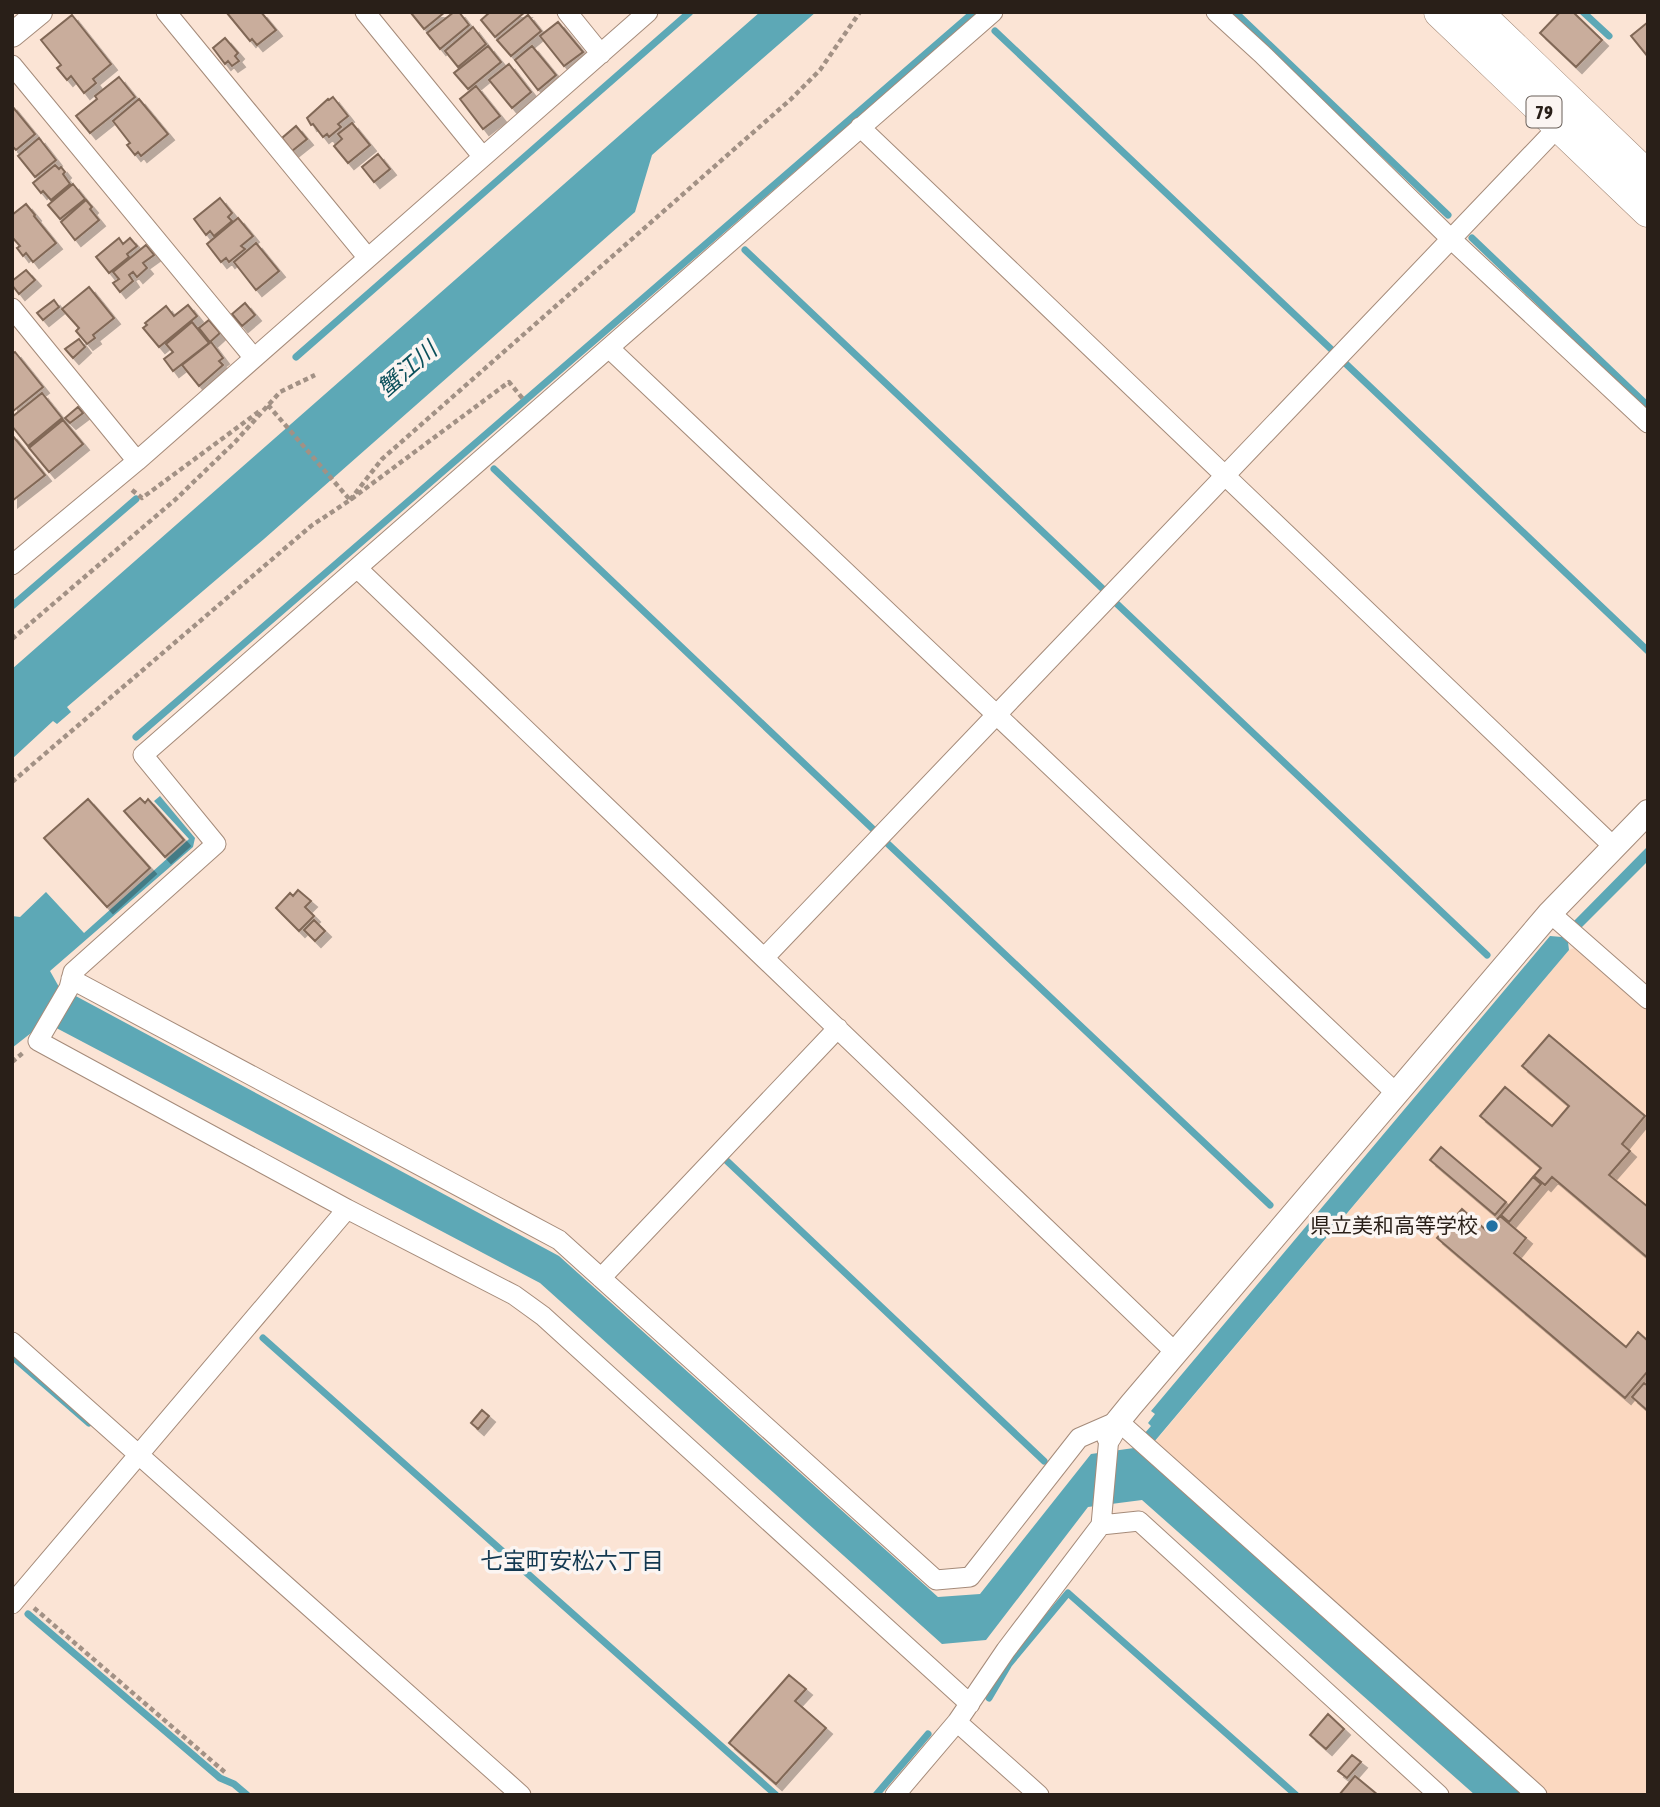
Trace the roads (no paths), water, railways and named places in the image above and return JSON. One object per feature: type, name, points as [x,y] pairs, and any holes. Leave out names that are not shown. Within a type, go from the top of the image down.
[{"type":"main road","name":"79","points":[[1440,12],[1648,211]]},
{"type":"main road","name":"79","points":[[1492,17],[1648,177]]},
{"type":"street","points":[[12,34],[40,12]]},
{"type":"street","points":[[166,12],[368,258]]},
{"type":"street","points":[[365,12],[483,157]]},
{"type":"street","points":[[566,12],[601,54]]},
{"type":"street","points":[[13,562],[137,461],[648,12]]},
{"type":"street","points":[[970,1704],[543,1316],[514,1295],[347,1209],[38,1041],[70,983],[73,972],[216,844],[143,755],[993,12]]},
{"type":"street","points":[[1216,12],[1451,239],[1648,423]]},
{"type":"street","points":[[12,65],[254,358]]},
{"type":"street","points":[[764,958],[1559,126]]},
{"type":"street","points":[[860,127],[1614,847]]},
{"type":"street","points":[[12,308],[137,461]]},
{"type":"street","points":[[609,348],[1397,1094]]},
{"type":"street","points":[[357,568],[1176,1353]]},
{"type":"street","points":[[895,1795],[957,1722],[1101,1521],[1114,1429],[1550,913],[1648,812]]},
{"type":"street","points":[[1550,913],[1648,999]]},
{"type":"street","points":[[70,983],[559,1240],[936,1580],[970,1577],[1079,1438],[1114,1429]]},
{"type":"street","points":[[601,1278],[838,1028]]},
{"type":"street","points":[[16,1600],[347,1209]]},
{"type":"street","points":[[12,1342],[521,1795]]},
{"type":"street","points":[[1114,1429],[1537,1795]]},
{"type":"street","points":[[1101,1521],[1139,1521],[1440,1795]]},
{"type":"street","points":[[957,1722],[1039,1795]]},
{"type":"water","name":"蟹江川","points":[[760,12],[816,12],[652,155],[635,212],[264,539],[67,707],[71,712],[57,724],[53,721],[12,759],[12,669]]},
{"type":"water","points":[[160,796],[195,838],[193,847],[50,971],[59,987],[559,1256],[938,1597],[980,1594],[1091,1454],[1134,1448],[1523,1795],[1475,1795],[1142,1500],[1088,1507],[986,1640],[942,1644],[540,1283],[45,1022],[12,1048],[12,916],[20,917],[46,892],[84,933],[189,839],[154,801]]},
{"type":"water","points":[[1648,846],[1648,861],[1580,929],[1573,922]]},
{"type":"water","points":[[1550,936],[1562,937],[1568,942],[1569,950],[1154,1442],[1144,1434],[1151,1426],[1148,1423],[1155,1414],[1151,1411]]},
{"type":"waterway","points":[[296,357],[690,12]]},
{"type":"waterway","points":[[136,737],[974,12]]},
{"type":"waterway","points":[[1235,12],[1448,215]]},
{"type":"waterway","points":[[1583,12],[1609,36]]},
{"type":"waterway","points":[[995,31],[1332,350]]},
{"type":"waterway","points":[[1472,238],[1648,406]]},
{"type":"waterway","points":[[745,250],[1103,589]]},
{"type":"waterway","points":[[1345,363],[1648,651]]},
{"type":"waterway","points":[[494,469],[875,831]]},
{"type":"waterway","points":[[12,606],[136,499]]},
{"type":"waterway","points":[[1116,603],[1487,955]]},
{"type":"waterway","points":[[887,843],[1270,1205]]},
{"type":"waterway","points":[[727,1161],[1044,1461]]},
{"type":"waterway","points":[[263,1338],[776,1795]]},
{"type":"waterway","points":[[12,1356],[89,1423]]},
{"type":"waterway","points":[[989,1698],[1009,1664],[1068,1593],[1296,1795]]},
{"type":"waterway","points":[[28,1614],[220,1778],[234,1784],[247,1795]]},
{"type":"waterway","points":[[876,1795],[928,1734]]},
{"type":"place","name":"県立美和高等学校","points":[[1492,1226]]},
{"type":"district","name":"七宝町安松六丁目","points":[[572,1561]]}]
